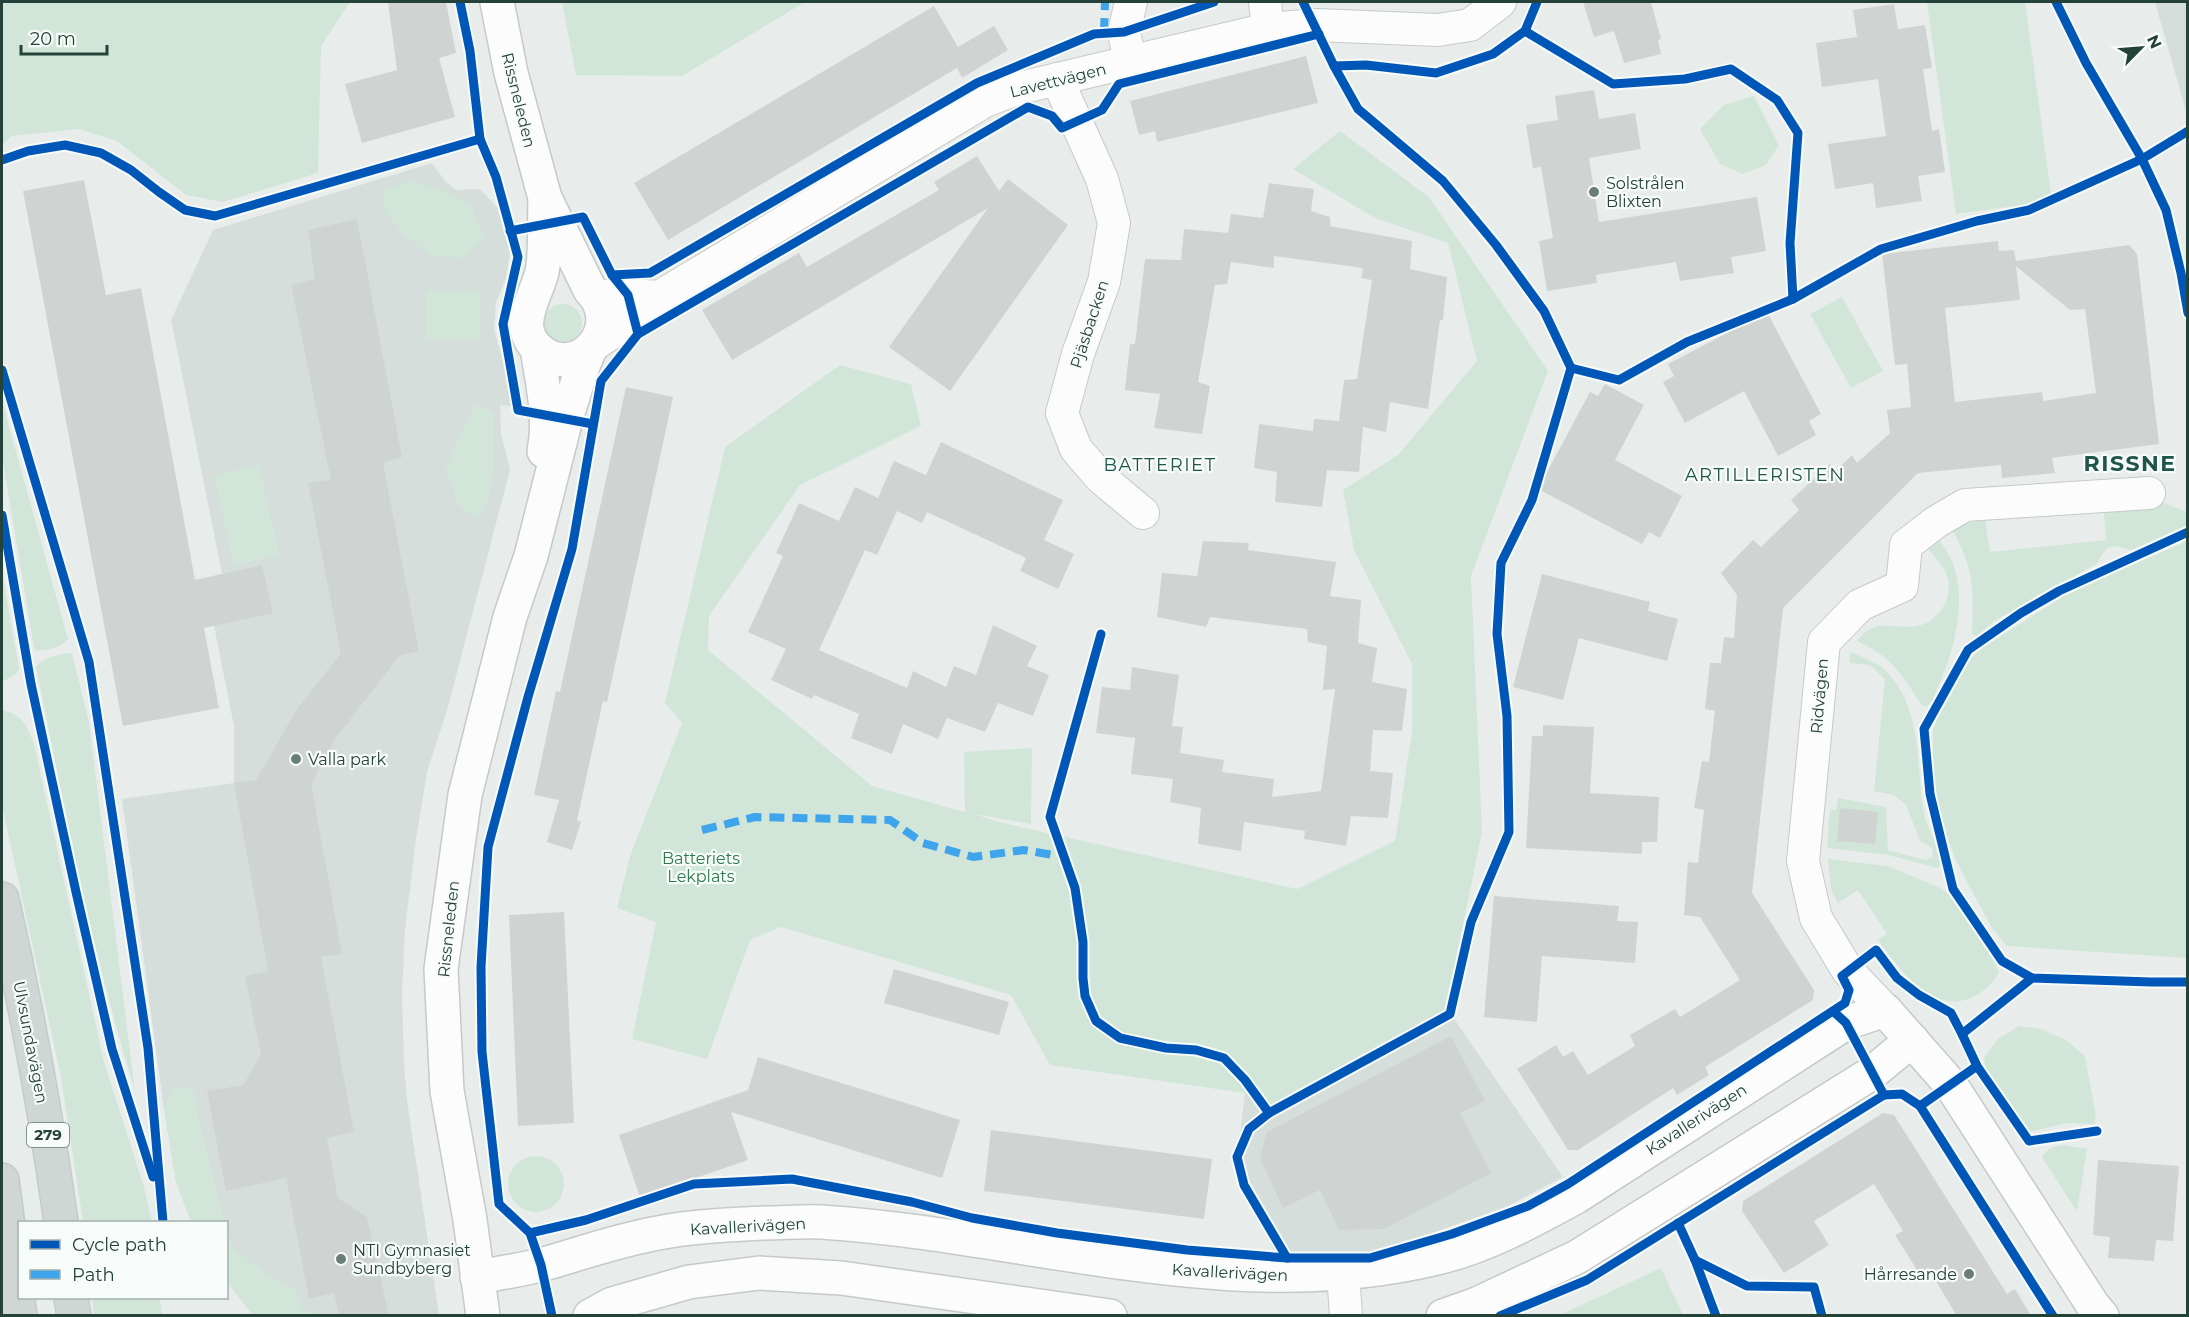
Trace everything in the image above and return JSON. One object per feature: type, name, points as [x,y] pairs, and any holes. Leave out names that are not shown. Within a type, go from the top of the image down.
[{"type":"main road","name":"Ulvsundavägen","points":[[2,898],[33,1048],[61,1221]]},
{"type":"main road","points":[[2,960],[33,1048]]},
{"type":"main road","points":[[2,1180],[20,1316]]},
{"type":"main road","points":[[71,1299],[74,1316]]},
{"type":"street","name":"Rissneleden","points":[[497,2],[511,73],[545,198],[593,293],[603,319],[602,332],[580,371],[531,556],[510,617]]},
{"type":"street","points":[[1130,62],[1124,32],[1131,2]]},
{"type":"street","name":"Lavettvägen","points":[[592,347],[634,318],[659,297],[985,101],[1016,89],[1130,62],[1266,15],[1316,25],[1438,30],[1470,25],[1500,2]]},
{"type":"street","name":"Pjäsbacken","points":[[1057,79],[1102,179],[1114,223],[1104,282],[1078,354],[1062,413],[1076,449],[1101,478],[1143,513]]},
{"type":"street","name":"Rissneleden","points":[[483,1316],[447,1091],[441,969],[465,795],[510,617],[521,552],[546,440],[547,415],[537,348],[526,328],[526,314],[542,271],[545,198]]},
{"type":"street","points":[[531,300],[541,290],[561,282],[574,283],[593,293],[659,297]]},
{"type":"street","points":[[537,348],[548,356],[565,359],[578,357],[592,347]]},
{"type":"street","name":"Ridvägen","points":[[1885,1010],[1848,970],[1816,918],[1803,861],[1824,642],[1860,605],[1902,586],[1906,545],[1936,522],[1965,505],[2150,493]]},
{"type":"street","points":[[1885,1010],[1951,1085],[2092,1304],[2102,1316]]},
{"type":"street","name":"Kavallerivägen","points":[[477,1277],[541,1265],[608,1244],[658,1233],[717,1225],[820,1222],[908,1232],[1180,1271],[1288,1275],[1343,1273],[1402,1266],[1480,1245],[1535,1220],[1576,1197],[1846,1023],[1885,1010]]},
{"type":"street","points":[[1443,1316],[1477,1304],[1577,1257],[1872,1073],[1912,1040]]},
{"type":"street","points":[[590,1316],[612,1304],[689,1282],[759,1273],[841,1278],[968,1294],[1110,1316]]},
{"type":"street","points":[[1343,1273],[1346,1316]]},
{"type":"shaded area","points":[[2155,2],[2187,2],[2187,115]]},
{"type":"shaded area","points":[[432,163],[445,181],[456,190],[480,189],[497,207],[510,253],[506,278],[496,303],[494,329],[506,372],[511,406],[500,405],[501,433],[510,470],[448,707],[427,772],[405,930],[402,994],[407,1100],[439,1315],[253,1315],[228,1283],[228,1221],[191,1221],[176,1182],[122,799],[234,783],[234,726],[209,601],[227,598],[171,320],[213,230]]},
{"type":"shaded area","points":[[1446,1007],[1563,1177],[1508,1206],[1376,1253],[1275,1254],[1244,1185],[1237,1160],[1245,1093],[1265,1108]]},
{"type":"green space","points":[[2,2],[350,2],[321,46],[318,173],[223,202],[186,195],[117,141],[79,129],[12,136],[2,145]]},
{"type":"green space","points":[[562,2],[805,2],[682,76],[576,75]]},
{"type":"green space","points":[[1927,2],[2025,2],[2052,201],[1956,214]]},
{"type":"green space","points":[[1754,96],[1779,145],[1766,165],[1742,174],[1720,164],[1700,129],[1724,105]]},
{"type":"green space","name":"Batteriets Lekplats","points":[[1340,131],[1429,197],[1548,371],[1471,576],[1482,832],[1446,1007],[1265,1108],[1245,1093],[1050,1065],[1011,995],[781,927],[750,940],[707,1059],[632,1039],[656,922],[617,908],[630,856],[682,723],[665,703],[725,447],[840,365],[911,384],[921,426],[800,485],[709,616],[708,650],[872,786],[965,812],[964,752],[1032,748],[1031,824],[974,814],[1003,823],[1297,889],[1395,841],[1412,733],[1412,664],[1354,550],[1343,490],[1398,455],[1477,361],[1448,243],[1375,218],[1293,169]]},
{"type":"green space","points":[[411,181],[443,190],[472,207],[484,240],[463,258],[430,255],[407,237],[383,210],[385,189]]},
{"type":"green space","points":[[426,290],[480,290],[480,339],[426,339]]},
{"type":"green space","points":[[1842,297],[1883,371],[1851,388],[1810,314]]},
{"type":"green space","points":[[563,304],[577,309],[582,323],[577,337],[563,342],[549,337],[544,323],[549,309]]},
{"type":"green space","points":[[2,401],[68,639],[58,646],[45,650],[36,651],[34,648],[2,456]]},
{"type":"green space","points":[[476,403],[494,414],[494,473],[487,503],[477,519],[458,504],[446,467]]},
{"type":"green space","points":[[259,465],[279,555],[234,565],[214,476]]},
{"type":"green space","points":[[2162,502],[2187,512],[2187,527],[2131,550],[2116,546],[2107,548],[2096,564],[1994,621],[1977,636],[1972,634],[1971,579],[1959,542],[1951,528],[1985,519],[1990,552],[2106,540],[2104,514],[2106,505]]},
{"type":"green space","points":[[1937,536],[1954,565],[1958,586],[1958,621],[1950,655],[1931,703],[1926,707],[1922,705],[1902,675],[1888,660],[1857,641],[1872,628],[1887,625],[1912,627],[1921,625],[1935,617],[1940,611],[1947,597],[1948,581],[1942,566],[1927,547]]},
{"type":"green space","points":[[2187,541],[2187,958],[2007,946],[1992,928],[1973,893],[1955,858],[1941,820],[1932,787],[1933,728],[1963,667],[1978,651],[2070,592]]},
{"type":"green space","points":[[2,571],[19,669],[16,674],[2,682]]},
{"type":"green space","points":[[1850,652],[1883,668],[1899,688],[1907,704],[1916,739],[1924,813],[1939,859],[1940,866],[1937,868],[1888,855],[1827,848],[1830,809],[1836,810],[1838,798],[1886,807],[1888,850],[1926,860],[1933,856],[1932,848],[1920,841],[1906,805],[1894,795],[1874,791],[1885,679],[1870,665],[1849,663]]},
{"type":"green space","points":[[72,653],[89,722],[135,1091],[92,934],[36,667],[46,659]]},
{"type":"green space","points":[[2,710],[20,718],[34,744],[104,1062],[144,1187],[152,1221],[83,1221],[61,1077],[2,805]]},
{"type":"green space","points":[[1828,859],[1888,866],[1938,887],[1950,895],[1999,971],[1995,978],[1977,995],[1961,1001],[1946,1001],[1920,988],[1897,965],[1878,940],[1887,934],[1858,890],[1838,903],[1831,889]]},
{"type":"green space","points":[[2019,1026],[2041,1029],[2066,1040],[2085,1056],[2096,1117],[2094,1124],[2067,1123],[2029,1132],[1986,1070],[1984,1058],[1998,1039]]},
{"type":"green space","points":[[173,1087],[194,1090],[200,1126],[224,1221],[191,1221],[176,1182],[164,1109]]},
{"type":"green space","points":[[2064,1145],[2087,1149],[2077,1212],[2042,1157],[2051,1148]]},
{"type":"green space","points":[[536,1156],[547,1158],[556,1164],[562,1173],[564,1184],[562,1195],[556,1204],[547,1210],[536,1212],[525,1210],[516,1204],[510,1195],[508,1184],[510,1173],[516,1164],[525,1158]]},
{"type":"green space","points":[[228,1232],[233,1249],[268,1275],[296,1290],[302,1310],[323,1315],[253,1315],[228,1283]]},
{"type":"green space","points":[[1661,1268],[1683,1315],[1560,1315]]},
{"type":"green space","points":[[92,1299],[160,1299],[162,1315],[94,1315]]},
{"type":"building","points":[[388,2],[446,2],[456,53],[439,58],[455,117],[362,143],[345,84],[397,70]]},
{"type":"building","points":[[1583,2],[1651,2],[1661,39],[1658,40],[1661,54],[1624,63],[1614,31],[1594,37]]},
{"type":"building","points":[[1894,4],[1898,29],[1925,25],[1932,68],[1923,69],[1932,131],[1939,129],[1945,172],[1918,176],[1922,201],[1876,208],[1873,183],[1835,189],[1828,144],[1886,136],[1878,79],[1822,87],[1816,43],[1857,37],[1853,10]]},
{"type":"building","points":[[934,6],[958,47],[994,26],[1008,50],[962,78],[957,68],[668,240],[634,183]]},
{"type":"building","points":[[1306,56],[1318,103],[1157,142],[1155,131],[1139,135],[1130,101]]},
{"type":"building","points":[[1594,90],[1599,119],[1635,113],[1641,149],[1589,158],[1599,222],[1757,197],[1766,251],[1731,257],[1734,273],[1680,281],[1676,262],[1596,275],[1597,283],[1547,291],[1539,241],[1553,238],[1541,167],[1533,168],[1526,125],[1558,120],[1555,96]]},
{"type":"building","points":[[977,156],[999,191],[1008,179],[1068,225],[950,391],[889,347],[988,208],[732,360],[702,310],[799,253],[807,267],[939,190],[934,182]]},
{"type":"building","points":[[84,180],[106,295],[141,288],[195,580],[262,565],[273,613],[204,628],[219,708],[123,726],[23,191]]},
{"type":"building","points":[[1269,183],[1314,189],[1311,211],[1330,217],[1330,226],[1412,241],[1410,269],[1447,277],[1443,320],[1440,320],[1428,409],[1390,402],[1386,432],[1363,427],[1359,472],[1327,470],[1322,507],[1275,502],[1277,472],[1254,468],[1259,424],[1313,431],[1314,419],[1339,421],[1344,380],[1357,379],[1372,280],[1361,278],[1363,268],[1274,256],[1274,268],[1231,262],[1227,284],[1215,285],[1198,382],[1210,386],[1202,434],[1154,428],[1160,394],[1125,390],[1130,344],[1135,344],[1145,259],[1181,260],[1184,229],[1228,233],[1231,214],[1263,218]]},
{"type":"building","name":"Valla park","points":[[357,219],[402,457],[383,463],[419,651],[399,656],[336,738],[311,784],[342,954],[321,957],[354,1132],[327,1138],[338,1198],[367,1217],[389,1316],[339,1316],[334,1293],[309,1299],[286,1178],[226,1191],[207,1091],[243,1085],[261,1055],[245,976],[268,971],[234,783],[256,780],[297,709],[341,653],[308,483],[331,480],[291,285],[315,279],[308,230]]},
{"type":"building","points":[[1998,241],[1999,251],[2014,250],[2016,261],[2129,245],[2137,254],[2159,444],[2052,458],[2055,473],[2002,478],[2001,465],[1918,473],[1783,608],[1752,893],[1814,990],[1813,1000],[1705,1067],[1709,1075],[1677,1095],[1673,1088],[1578,1150],[1568,1150],[1517,1069],[1556,1045],[1563,1057],[1573,1051],[1588,1075],[1635,1046],[1630,1035],[1675,1009],[1680,1017],[1740,980],[1700,917],[1684,915],[1688,862],[1698,863],[1704,810],[1694,808],[1702,761],[1709,762],[1715,711],[1705,709],[1710,663],[1721,663],[1724,637],[1734,638],[1737,595],[1721,573],[1753,540],[1761,547],[1799,510],[1791,500],[1830,464],[1835,472],[1852,455],[1857,463],[1890,433],[1887,410],[1911,407],[1907,364],[1895,365],[1882,254]],"holes":[[[2016,266],[2070,310],[2085,309],[2096,393],[2043,401],[2042,392],[1955,402],[1945,308],[2020,300]]]},
{"type":"building","points":[[1767,312],[1821,414],[1809,421],[1816,435],[1778,456],[1744,391],[1685,423],[1663,382],[1674,376],[1668,364]]},
{"type":"building","points":[[1605,384],[1644,405],[1615,460],[1682,496],[1660,538],[1649,532],[1642,544],[1538,489],[1590,392],[1598,396]]},
{"type":"building","points":[[626,387],[673,397],[607,702],[603,701],[577,820],[581,822],[572,850],[547,842],[559,800],[534,795],[556,691],[560,692]]},
{"type":"building","points":[[941,442],[1063,500],[1044,540],[1074,554],[1058,589],[1020,571],[1026,558],[927,512],[922,523],[897,511],[877,555],[865,550],[819,650],[907,688],[913,671],[946,687],[954,666],[976,675],[993,625],[1037,646],[1027,666],[1049,675],[1033,716],[998,703],[985,732],[947,718],[938,739],[903,724],[892,754],[851,738],[859,714],[814,695],[812,699],[771,680],[786,649],[748,632],[783,556],[776,553],[799,503],[839,521],[855,487],[878,498],[894,461],[926,475]]},
{"type":"building","points":[[1203,541],[1249,543],[1248,550],[1336,562],[1330,596],[1361,600],[1358,643],[1377,648],[1372,682],[1407,689],[1402,731],[1373,730],[1370,771],[1393,773],[1388,818],[1351,816],[1346,846],[1304,839],[1305,831],[1244,822],[1241,851],[1198,844],[1201,808],[1170,802],[1173,779],[1131,774],[1135,738],[1096,733],[1102,687],[1130,690],[1132,667],[1179,675],[1172,726],[1183,727],[1180,753],[1224,760],[1222,772],[1274,779],[1272,797],[1321,791],[1335,689],[1323,690],[1327,646],[1308,642],[1307,629],[1210,617],[1206,627],[1157,617],[1162,573],[1197,576]]},
{"type":"building","points":[[1542,574],[1650,602],[1648,611],[1678,619],[1667,661],[1579,638],[1563,700],[1513,687]]},
{"type":"building","points":[[1543,725],[1594,727],[1590,793],[1659,797],[1657,842],[1642,842],[1642,854],[1526,848],[1532,736],[1543,736]]},
{"type":"building","points":[[1840,808],[1878,812],[1875,844],[1837,841]]},
{"type":"building","points":[[1494,896],[1619,906],[1617,921],[1638,922],[1635,963],[1542,956],[1537,1022],[1484,1017]]},
{"type":"building","points":[[564,912],[574,1123],[518,1126],[509,915]]},
{"type":"building","points":[[894,969],[1009,1002],[999,1035],[884,1003]]},
{"type":"building","points":[[1451,1036],[1485,1101],[1460,1113],[1491,1173],[1384,1229],[1339,1230],[1320,1190],[1283,1208],[1260,1158],[1267,1132]]},
{"type":"building","points":[[758,1057],[960,1120],[942,1178],[731,1112],[748,1160],[640,1197],[619,1135],[748,1090]]},
{"type":"building","points":[[1883,1113],[1894,1115],[2007,1294],[2015,1289],[2031,1316],[1957,1316],[1928,1268],[1919,1273],[1895,1235],[1903,1231],[1874,1184],[1814,1221],[1829,1245],[1784,1273],[1742,1211],[1743,1201]]},
{"type":"building","points":[[991,1130],[1212,1159],[1204,1219],[984,1191]]},
{"type":"building","points":[[2098,1160],[2179,1166],[2173,1241],[2156,1240],[2154,1261],[2108,1258],[2110,1237],[2093,1235]]},
{"type":"marked path","points":[[1104,33],[1105,2]]},
{"type":"marked path","points":[[702,830],[755,817],[890,820],[923,843],[973,857],[1024,850],[1065,857]]},
{"type":"cycle path","points":[[460,2],[470,51],[480,139],[496,177],[518,257],[503,324],[518,410],[593,424]]},
{"type":"cycle path","points":[[612,275],[650,273],[977,83],[1094,34],[1124,32],[1214,2]]},
{"type":"cycle path","points":[[1287,1258],[1244,1185],[1237,1157],[1249,1129],[1269,1113],[1450,1014],[1471,922],[1509,832],[1507,716],[1497,634],[1501,563],[1532,500],[1571,368],[1544,311],[1496,245],[1443,181],[1358,109],[1303,2]]},
{"type":"cycle path","points":[[1334,66],[1366,65],[1436,73],[1493,54],[1525,31],[1537,2]]},
{"type":"cycle path","points":[[2056,2],[2086,63],[2142,159],[2166,210],[2188,313]]},
{"type":"cycle path","points":[[1525,31],[1613,84],[1685,79],[1731,69],[1777,100],[1798,133],[1790,243],[1793,299]]},
{"type":"cycle path","points":[[638,334],[1028,107],[1052,116],[1062,128],[1102,110],[1119,84],[1319,34]]},
{"type":"cycle path","points":[[1571,368],[1619,380],[1687,342],[1793,299],[1881,249],[1977,221],[2029,210],[2142,159],[2188,131]]},
{"type":"cycle path","points":[[2,160],[28,151],[65,145],[101,153],[131,170],[185,210],[215,216],[480,139]]},
{"type":"cycle path","points":[[510,231],[583,217],[612,275],[628,295],[638,334],[601,381],[572,549],[528,697],[488,847],[481,967],[482,1052],[499,1204],[530,1233],[541,1265],[552,1316]]},
{"type":"cycle path","points":[[2,370],[89,662],[148,1048],[163,1221]]},
{"type":"cycle path","points":[[2,515],[31,684],[76,892],[112,1049],[153,1177]]},
{"type":"cycle path","points":[[2188,532],[2059,591],[2021,613],[1968,650],[1924,729],[1930,794],[1953,889],[2002,961],[2032,978],[2188,982]]},
{"type":"cycle path","points":[[1101,634],[1050,817],[1075,888],[1083,942],[1085,996],[1096,1021],[1120,1038],[1166,1048],[1196,1050],[1224,1058],[1245,1080],[1269,1113]]},
{"type":"cycle path","points":[[530,1233],[586,1220],[694,1184],[792,1179],[912,1202],[972,1218],[1057,1233],[1187,1250],[1287,1258],[1370,1258],[1452,1234],[1528,1206],[1568,1184],[1845,1003],[1849,990],[1842,976],[1876,950],[1897,978],[1919,995],[1951,1013],[1962,1034],[2032,978]]},
{"type":"cycle path","points":[[1833,1011],[1846,1023],[1884,1095]]},
{"type":"cycle path","points":[[1962,1034],[1977,1066],[2029,1141],[2097,1131]]},
{"type":"cycle path","points":[[1500,1316],[1587,1280],[1884,1095],[1902,1094],[1920,1106],[1977,1066]]},
{"type":"cycle path","points":[[1920,1106],[2053,1316]]},
{"type":"cycle path","points":[[1678,1223],[1716,1316]]},
{"type":"cycle path","points":[[1695,1260],[1747,1286],[1814,1287],[1822,1316]]},
{"type":"place","name":"Solstrålen Blixten","points":[[1594,192]]},
{"type":"place","name":"Valla park","points":[[296,759]]},
{"type":"place","name":"NTI Gymnasiet Sundbyberg","points":[[341,1259]]},
{"type":"place","name":"Hårresande","points":[[1969,1274]]},
{"type":"district","name":"RISSNE","points":[[2130,463]]},
{"type":"district","name":"BATTERIET","points":[[1160,465]]},
{"type":"district","name":"ARTILLERISTEN","points":[[1765,475]]}]
